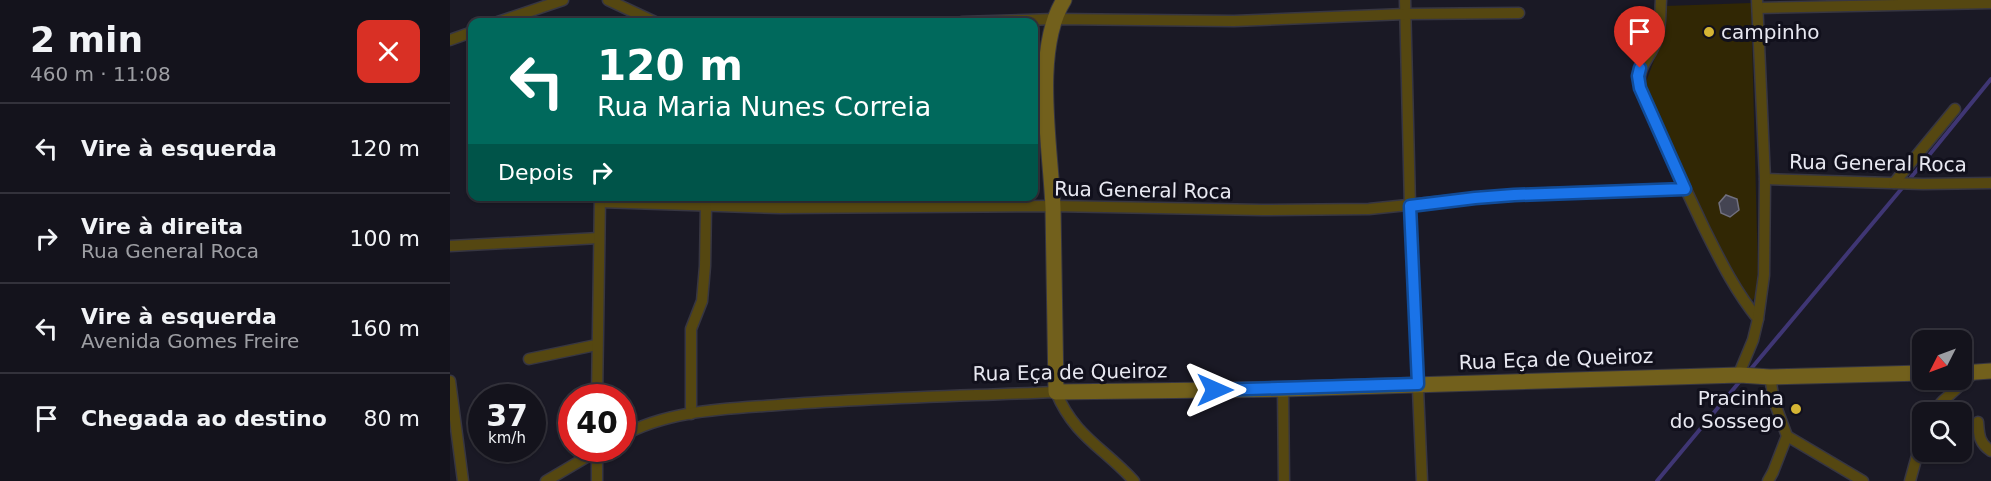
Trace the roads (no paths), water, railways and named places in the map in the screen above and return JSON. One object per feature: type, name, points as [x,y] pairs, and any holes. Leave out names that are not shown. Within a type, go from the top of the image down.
[{"type":"street","points":[[510,18],[563,0]]},
{"type":"street","points":[[608,0],[646,18]]},
{"type":"street","points":[[1405,0],[1410,206],[1422,481]]},
{"type":"street","points":[[1661,0],[1658,36],[1640,68],[1638,76],[1640,88],[1685,189],[1734,287],[1758,319]]},
{"type":"street","points":[[1739,375],[1753,340],[1764,275],[1765,178],[1757,4],[1991,3]]},
{"type":"street","points":[[1059,7],[1046,80],[1053,206],[1056,392],[1069,418],[1084,436],[1134,481]]},
{"type":"street","points":[[988,18],[1059,7],[1234,21],[1519,12]]},
{"type":"street","points":[[450,40],[468,33]]},
{"type":"street","points":[[1897,183],[1955,109]]},
{"type":"street","name":"Rua General Roca","points":[[1765,178],[1923,184],[1991,183]]},
{"type":"street","name":"Rua General Roca","points":[[630,201],[780,208],[1053,206],[1262,210],[1369,209],[1486,197],[1685,189]]},
{"type":"street","points":[[597,384],[600,201]]},
{"type":"street","points":[[691,414],[691,329],[702,301],[706,206]]},
{"type":"street","points":[[450,246],[599,238]]},
{"type":"street","points":[[529,359],[596,345]]},
{"type":"street","points":[[1972,372],[1991,371]]},
{"type":"street","points":[[1863,481],[1787,436],[1763,376],[1912,373]]},
{"type":"street","name":"Rua Eça de Queiroz","points":[[636,429],[670,417],[821,402],[1056,392],[1283,389],[1763,376]]},
{"type":"street","points":[[450,381],[463,481]]},
{"type":"street","points":[[1283,389],[1284,481]]},
{"type":"street","points":[[1942,402],[1953,390]]},
{"type":"street","points":[[1978,422],[1982,444],[1991,451]]},
{"type":"street","points":[[1768,481],[1787,436]]},
{"type":"street","points":[[546,481],[577,462]]},
{"type":"street","points":[[597,481],[598,462]]},
{"type":"street","points":[[1910,481],[1915,462]]},
{"type":"waterway","points":[[1908,181],[1991,79]]},
{"type":"waterway","points":[[1750,370],[1903,187]]},
{"type":"waterway","points":[[1657,481],[1741,380]]},
{"type":"place","name":"campinho","points":[[1709,32]]},
{"type":"place","name":"Pracinha do Sossego","points":[[1796,409]]}]
